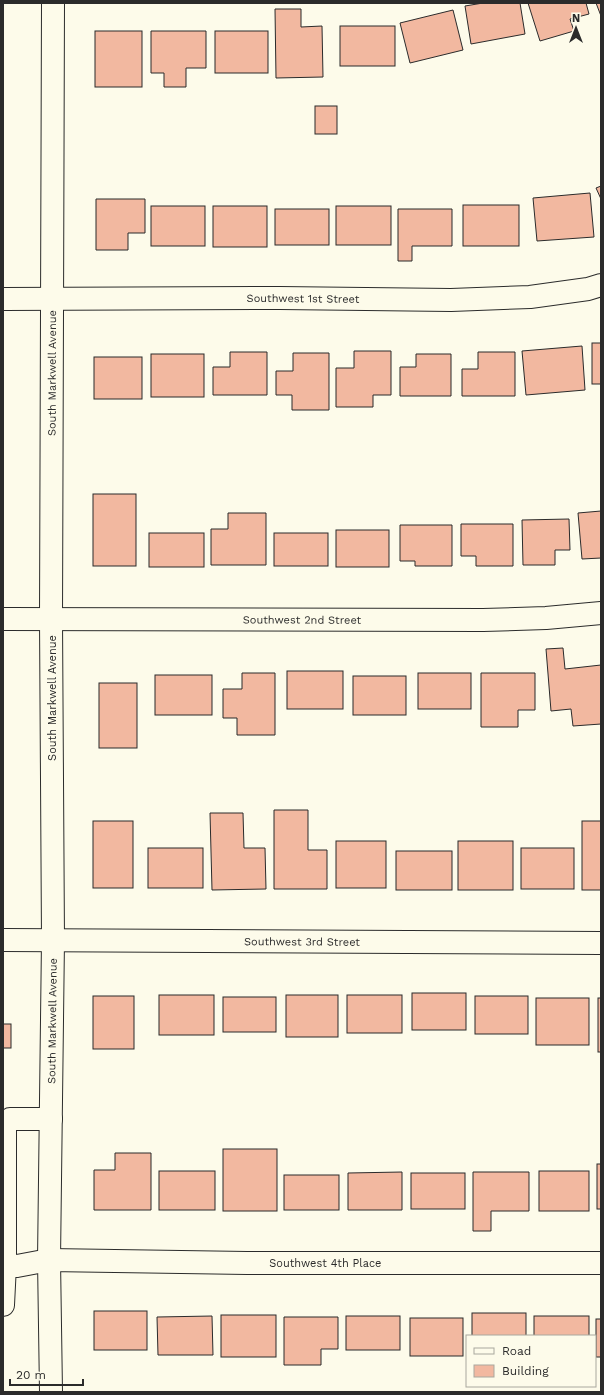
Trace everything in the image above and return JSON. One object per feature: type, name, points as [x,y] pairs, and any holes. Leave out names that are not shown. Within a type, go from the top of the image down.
[{"type":"street","name":"South Markwell Avenue","points":[[51,1392],[49,1260],[53,940],[51,620],[53,3]]},
{"type":"street","name":"Southwest 1st Street","points":[[3,299],[280,298],[451,300],[530,297],[601,286]]},
{"type":"street","name":"Southwest 2nd Street","points":[[3,619],[483,620],[546,618],[601,612]]},
{"type":"street","name":"Southwest 3rd Street","points":[[3,940],[601,943]]},
{"type":"street","points":[[3,1305],[5,1265],[6,1122],[10,1119],[51,1119]]},
{"type":"street","name":"Southwest 4th Place","points":[[5,1265],[17,1266],[49,1260],[247,1263],[601,1263]]},
{"type":"building","points":[[483,3],[520,3],[525,34],[471,44],[465,6]]},
{"type":"building","points":[[528,3],[586,3],[589,14],[570,19],[574,31],[540,41]]},
{"type":"building","points":[[596,3],[601,3],[601,16]]},
{"type":"building","points":[[275,9],[301,9],[301,27],[322,26],[323,77],[276,78]]},
{"type":"building","points":[[453,10],[463,50],[410,63],[400,23]]},
{"type":"building","points":[[340,26],[395,26],[395,66],[340,66]]},
{"type":"building","points":[[95,31],[142,31],[142,87],[95,87]]},
{"type":"building","points":[[151,31],[206,31],[206,68],[186,68],[186,87],[164,87],[164,73],[151,73]]},
{"type":"building","points":[[215,31],[268,31],[268,73],[215,73]]},
{"type":"building","points":[[315,106],[337,106],[337,134],[315,134]]},
{"type":"building","points":[[601,186],[601,199],[596,188]]},
{"type":"building","points":[[590,193],[594,237],[537,241],[533,198]]},
{"type":"building","points":[[96,199],[145,199],[145,233],[128,233],[128,250],[96,250]]},
{"type":"building","points":[[463,205],[519,205],[519,246],[463,246]]},
{"type":"building","points":[[151,206],[205,206],[205,246],[151,246]]},
{"type":"building","points":[[213,206],[267,206],[267,247],[213,247]]},
{"type":"building","points":[[336,206],[391,206],[391,245],[336,245]]},
{"type":"building","points":[[275,209],[329,209],[329,245],[275,245]]},
{"type":"building","points":[[398,209],[452,209],[452,246],[412,246],[412,261],[398,261]]},
{"type":"building","points":[[592,343],[601,343],[601,384],[592,384]]},
{"type":"building","points":[[582,346],[585,390],[526,395],[522,351]]},
{"type":"building","points":[[354,351],[391,351],[391,395],[373,395],[373,407],[336,407],[336,368],[354,368]]},
{"type":"building","points":[[230,352],[267,352],[267,395],[213,395],[213,367],[230,367]]},
{"type":"building","points":[[478,352],[515,352],[515,396],[462,396],[462,369],[478,369]]},
{"type":"building","points":[[293,353],[329,353],[329,410],[292,410],[292,395],[276,395],[276,371],[293,371]]},
{"type":"building","points":[[151,354],[204,354],[204,397],[151,397]]},
{"type":"building","points":[[416,354],[451,354],[451,396],[400,396],[400,367],[416,367]]},
{"type":"building","points":[[94,357],[142,357],[142,399],[94,399]]},
{"type":"building","points":[[93,494],[136,494],[136,566],[93,566]]},
{"type":"building","points":[[601,511],[601,558],[582,559],[578,513]]},
{"type":"building","points":[[228,513],[266,513],[266,565],[211,565],[211,529],[228,529]]},
{"type":"building","points":[[569,519],[570,550],[555,550],[555,565],[523,565],[522,520]]},
{"type":"building","points":[[461,524],[513,524],[513,566],[476,566],[476,556],[461,556]]},
{"type":"building","points":[[400,525],[452,525],[452,566],[415,566],[415,561],[400,561]]},
{"type":"building","points":[[336,530],[389,530],[389,567],[336,567]]},
{"type":"building","points":[[149,533],[204,533],[204,567],[149,567]]},
{"type":"building","points":[[274,533],[328,533],[328,566],[274,566]]},
{"type":"building","points":[[563,648],[565,669],[601,665],[601,724],[573,726],[571,709],[551,711],[546,649]]},
{"type":"building","points":[[287,671],[343,671],[343,709],[287,709]]},
{"type":"building","points":[[242,673],[275,673],[275,735],[237,735],[237,718],[223,718],[223,689],[242,689]]},
{"type":"building","points":[[418,673],[471,673],[471,709],[418,709]]},
{"type":"building","points":[[481,673],[535,673],[535,710],[518,710],[518,727],[481,727]]},
{"type":"building","points":[[155,675],[212,675],[212,715],[155,715]]},
{"type":"building","points":[[353,676],[406,676],[406,715],[353,715]]},
{"type":"building","points":[[99,683],[137,683],[137,748],[99,748]]},
{"type":"building","points":[[274,810],[308,810],[308,850],[327,850],[327,889],[274,889]]},
{"type":"building","points":[[210,813],[243,813],[244,848],[265,848],[266,889],[212,890]]},
{"type":"building","points":[[93,821],[133,821],[133,888],[93,888]]},
{"type":"building","points":[[582,821],[601,821],[601,890],[582,890]]},
{"type":"building","points":[[336,841],[386,841],[386,888],[336,888]]},
{"type":"building","points":[[458,841],[513,841],[513,890],[458,890]]},
{"type":"building","points":[[148,848],[203,848],[203,888],[148,888]]},
{"type":"building","points":[[521,848],[574,848],[574,889],[521,889]]},
{"type":"building","points":[[396,851],[452,851],[452,890],[396,890]]},
{"type":"building","points":[[412,993],[466,993],[466,1030],[412,1030]]},
{"type":"building","points":[[159,995],[214,995],[214,1035],[159,1035]]},
{"type":"building","points":[[286,995],[338,995],[338,1037],[286,1037]]},
{"type":"building","points":[[347,995],[402,995],[402,1033],[347,1033]]},
{"type":"building","points":[[93,996],[134,996],[134,1049],[93,1049]]},
{"type":"building","points":[[475,996],[528,996],[528,1034],[475,1034]]},
{"type":"building","points":[[223,997],[276,997],[276,1032],[223,1032]]},
{"type":"building","points":[[536,998],[589,998],[589,1045],[536,1045]]},
{"type":"building","points":[[598,998],[601,998],[601,1052],[598,1052]]},
{"type":"building","points":[[3,1024],[11,1024],[11,1048],[3,1048]]},
{"type":"building","points":[[223,1149],[277,1149],[277,1211],[223,1211]]},
{"type":"building","points":[[115,1153],[151,1153],[151,1210],[94,1210],[94,1170],[115,1170]]},
{"type":"building","points":[[597,1164],[601,1164],[601,1209],[597,1209]]},
{"type":"building","points":[[159,1171],[215,1171],[215,1210],[159,1210]]},
{"type":"building","points":[[539,1171],[589,1171],[589,1211],[539,1211]]},
{"type":"building","points":[[402,1172],[402,1210],[348,1210],[348,1173]]},
{"type":"building","points":[[473,1172],[529,1172],[529,1211],[491,1211],[491,1231],[473,1231]]},
{"type":"building","points":[[411,1173],[465,1173],[465,1209],[411,1209]]},
{"type":"building","points":[[284,1175],[339,1175],[339,1210],[284,1210]]},
{"type":"building","points":[[94,1311],[147,1311],[147,1350],[94,1350]]},
{"type":"building","points":[[472,1313],[526,1313],[526,1335],[472,1335]]},
{"type":"building","points":[[221,1315],[276,1315],[276,1357],[221,1357]]},
{"type":"building","points":[[212,1316],[213,1355],[158,1355],[157,1317]]},
{"type":"building","points":[[346,1316],[400,1316],[400,1350],[346,1350]]},
{"type":"building","points":[[534,1316],[589,1316],[589,1335],[534,1335]]},
{"type":"building","points":[[284,1317],[338,1317],[338,1349],[321,1349],[321,1365],[284,1365]]},
{"type":"building","points":[[410,1318],[463,1318],[463,1356],[410,1356]]},
{"type":"building","points":[[596,1319],[601,1319],[601,1357],[596,1357]]}]
